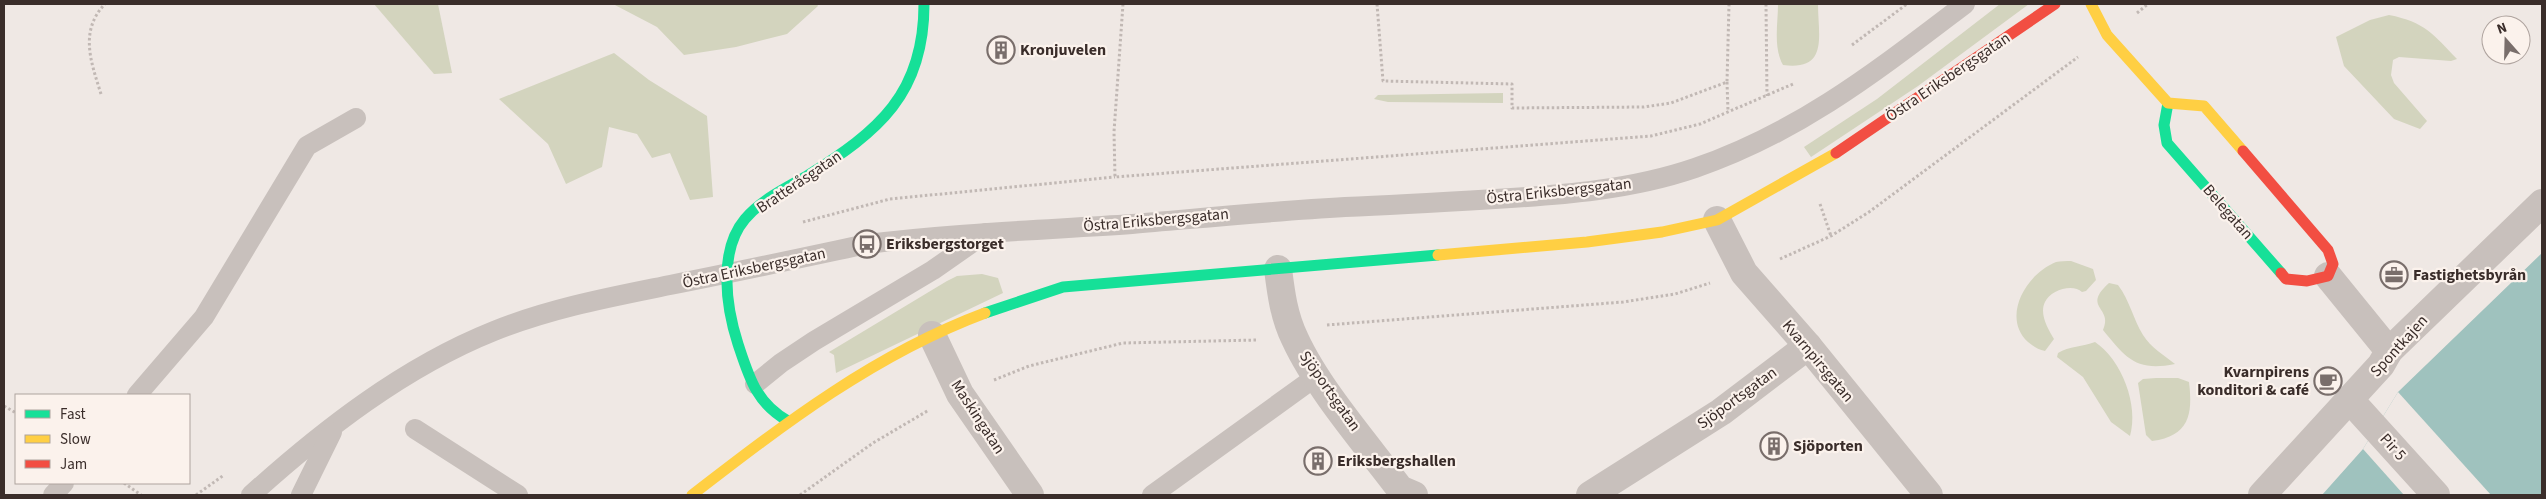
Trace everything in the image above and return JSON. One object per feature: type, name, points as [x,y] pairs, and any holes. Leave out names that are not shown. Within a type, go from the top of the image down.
[{"type":"street","name":"Bratteråsgatan","points":[[788,421],[767,407],[745,368],[730,313],[728,274],[735,236],[744,220],[770,198],[852,147],[886,116],[909,81],[922,47],[924,4]]},
{"type":"street","name":"Östra Eriksbergsgatan","points":[[692,495],[788,421],[849,380],[932,335],[1013,301],[1063,287],[1587,242],[1662,232],[1717,220],[1830,157],[2055,4]]},
{"type":"street","points":[[2090,4],[2107,35],[2168,103],[2204,106],[2328,250],[2333,264],[2328,276],[2389,351]]},
{"type":"street","name":"Belegatan","points":[[2168,103],[2164,125],[2167,142],[2286,279],[2303,282],[2320,280],[2328,276]]},
{"type":"street","name":"Spontkajen","points":[[2262,495],[2381,365],[2389,351],[2542,202]]},
{"type":"street","name":"Kvarnpirsgatan","points":[[1717,220],[1744,273],[1808,346],[1929,495]]},
{"type":"street","name":"Sjöportsgatan","points":[[1278,269],[1283,304],[1294,339],[1317,376],[1400,489],[1414,495]]},
{"type":"street","name":"Maskingatan","points":[[932,335],[960,394],[1030,495]]},
{"type":"street","name":"Sjöportsgatan","points":[[1590,495],[1721,412],[1808,346]]},
{"type":"street","name":"Pir 5","points":[[2350,400],[2436,495]]},
{"type":"lane","name":"Östra Eriksbergsgatan","points":[[251,495],[333,428],[404,377],[436,358],[495,330],[567,306],[866,244],[988,232],[1133,224],[1264,211],[1534,196],[1597,190],[1655,179],[1694,168],[1742,150],[1804,118],[1836,99],[1965,4]]},
{"type":"lane","points":[[138,394],[204,317],[307,146],[356,118]]},
{"type":"lane","points":[[755,384],[781,363],[814,341],[933,270],[988,232]]},
{"type":"lane","points":[[1152,495],[1317,376]]},
{"type":"lane","points":[[301,495],[312,469],[330,441],[333,428]]},
{"type":"lane","points":[[415,429],[518,495]]},
{"type":"lane","points":[[53,495],[63,484]]},
{"type":"path","points":[[101,94],[89,58],[89,33],[97,12],[105,4]]},
{"type":"path","points":[[1123,4],[1114,132],[1115,177],[1651,136],[1700,124],[1799,81]]},
{"type":"path","points":[[1377,4],[1383,81],[1512,84],[1512,108],[1644,107],[1671,103],[1727,82]]},
{"type":"path","points":[[1728,4],[1728,111]]},
{"type":"path","points":[[1766,4],[1766,95]]},
{"type":"path","points":[[1846,50],[1907,4]]},
{"type":"path","points":[[800,495],[873,443],[923,412],[960,394]]},
{"type":"path","points":[[4,406],[15,412]]},
{"type":"path","points":[[125,484],[141,495]]},
{"type":"green space","points":[[374,4],[438,4],[452,73],[434,74]]},
{"type":"green space","points":[[613,4],[817,4],[818,6],[787,34],[736,47],[684,55],[657,27]]},
{"type":"green space","points":[[1778,4],[1818,4],[1818,49],[1814,57],[1808,62],[1798,65],[1783,65],[1777,43]]},
{"type":"green space","points":[[2000,4],[2029,4],[1918,86],[1811,157],[1804,147],[1877,99]]},
{"type":"green space","points":[[2389,15],[2411,21],[2428,30],[2457,59],[2451,61],[2399,57],[2393,60],[2391,75],[2394,83],[2427,121],[2420,129],[2394,119],[2344,66],[2336,37],[2370,20]]},
{"type":"green space","points":[[614,53],[649,80],[707,116],[713,197],[690,200],[670,153],[652,158],[637,134],[609,127],[602,167],[566,184],[548,144],[499,99]]},
{"type":"green space","points":[[1503,93],[1503,103],[1388,102],[1374,99],[1378,95]]},
{"type":"green space","points":[[2071,261],[2093,269],[2096,280],[2086,291],[2082,292],[2073,288],[2062,289],[2048,298],[2043,311],[2047,326],[2054,339],[2045,351],[2040,350],[2028,342],[2020,332],[2017,321],[2017,309],[2021,297],[2035,276],[2045,268],[2056,262]]},
{"type":"green space","points":[[982,274],[998,278],[1003,293],[836,373],[834,355],[829,352],[947,281],[957,276]]},
{"type":"green space","points":[[2109,283],[2118,285],[2122,291],[2146,340],[2175,364],[2151,366],[2141,364],[2118,348],[2103,330],[2105,316],[2098,303],[2098,298],[2101,291]]},
{"type":"green space","points":[[2095,342],[2113,360],[2126,384],[2132,411],[2130,436],[2111,422],[2083,377],[2057,357],[2058,353],[2062,351]]},
{"type":"green space","points":[[2178,378],[2189,382],[2190,404],[2189,414],[2181,429],[2174,434],[2152,441],[2146,435],[2138,383],[2143,379]]},
{"type":"water","points":[[2542,253],[2542,495],[2322,495],[2363,449],[2398,392]]},
{"type":"pier","points":[[2398,392],[2491,495],[2404,495],[2363,449]]},
{"type":"traffic: fast","points":[[788,421],[768,406],[755,388],[738,344],[728,297],[728,263],[731,247],[736,232],[751,212],[774,195],[807,176],[856,143],[876,126],[893,107],[906,86],[916,63],[922,35],[924,4]]},
{"type":"traffic: fast","points":[[2168,103],[2164,125],[2167,143],[2281,273]]},
{"type":"traffic: fast","points":[[985,313],[1063,287],[1438,255]]},
{"type":"traffic: slow","points":[[2091,4],[2107,35],[2168,103],[2204,106],[2243,151]]},
{"type":"traffic: slow","points":[[1438,255],[1587,242],[1662,232],[1717,220],[1836,153]]},
{"type":"traffic: slow","points":[[692,495],[796,417],[868,370],[906,349],[985,313]]},
{"type":"traffic: jam","points":[[1836,153],[2055,4]]},
{"type":"traffic: jam","points":[[2243,151],[2328,250],[2333,264],[2328,276],[2307,281],[2286,279],[2281,273]]},
{"type":"place","name":"Kronjuvelen","points":[[1001,50]]},
{"type":"place","name":"Eriksbergstorget","points":[[867,244]]},
{"type":"place","name":"Fastighetsbyrån","points":[[2394,275]]},
{"type":"place","name":"Kvarnpirens konditori & café","points":[[2328,381]]},
{"type":"place","name":"Sjöporten","points":[[1774,446]]},
{"type":"place","name":"Eriksbergshallen","points":[[1318,461]]}]
